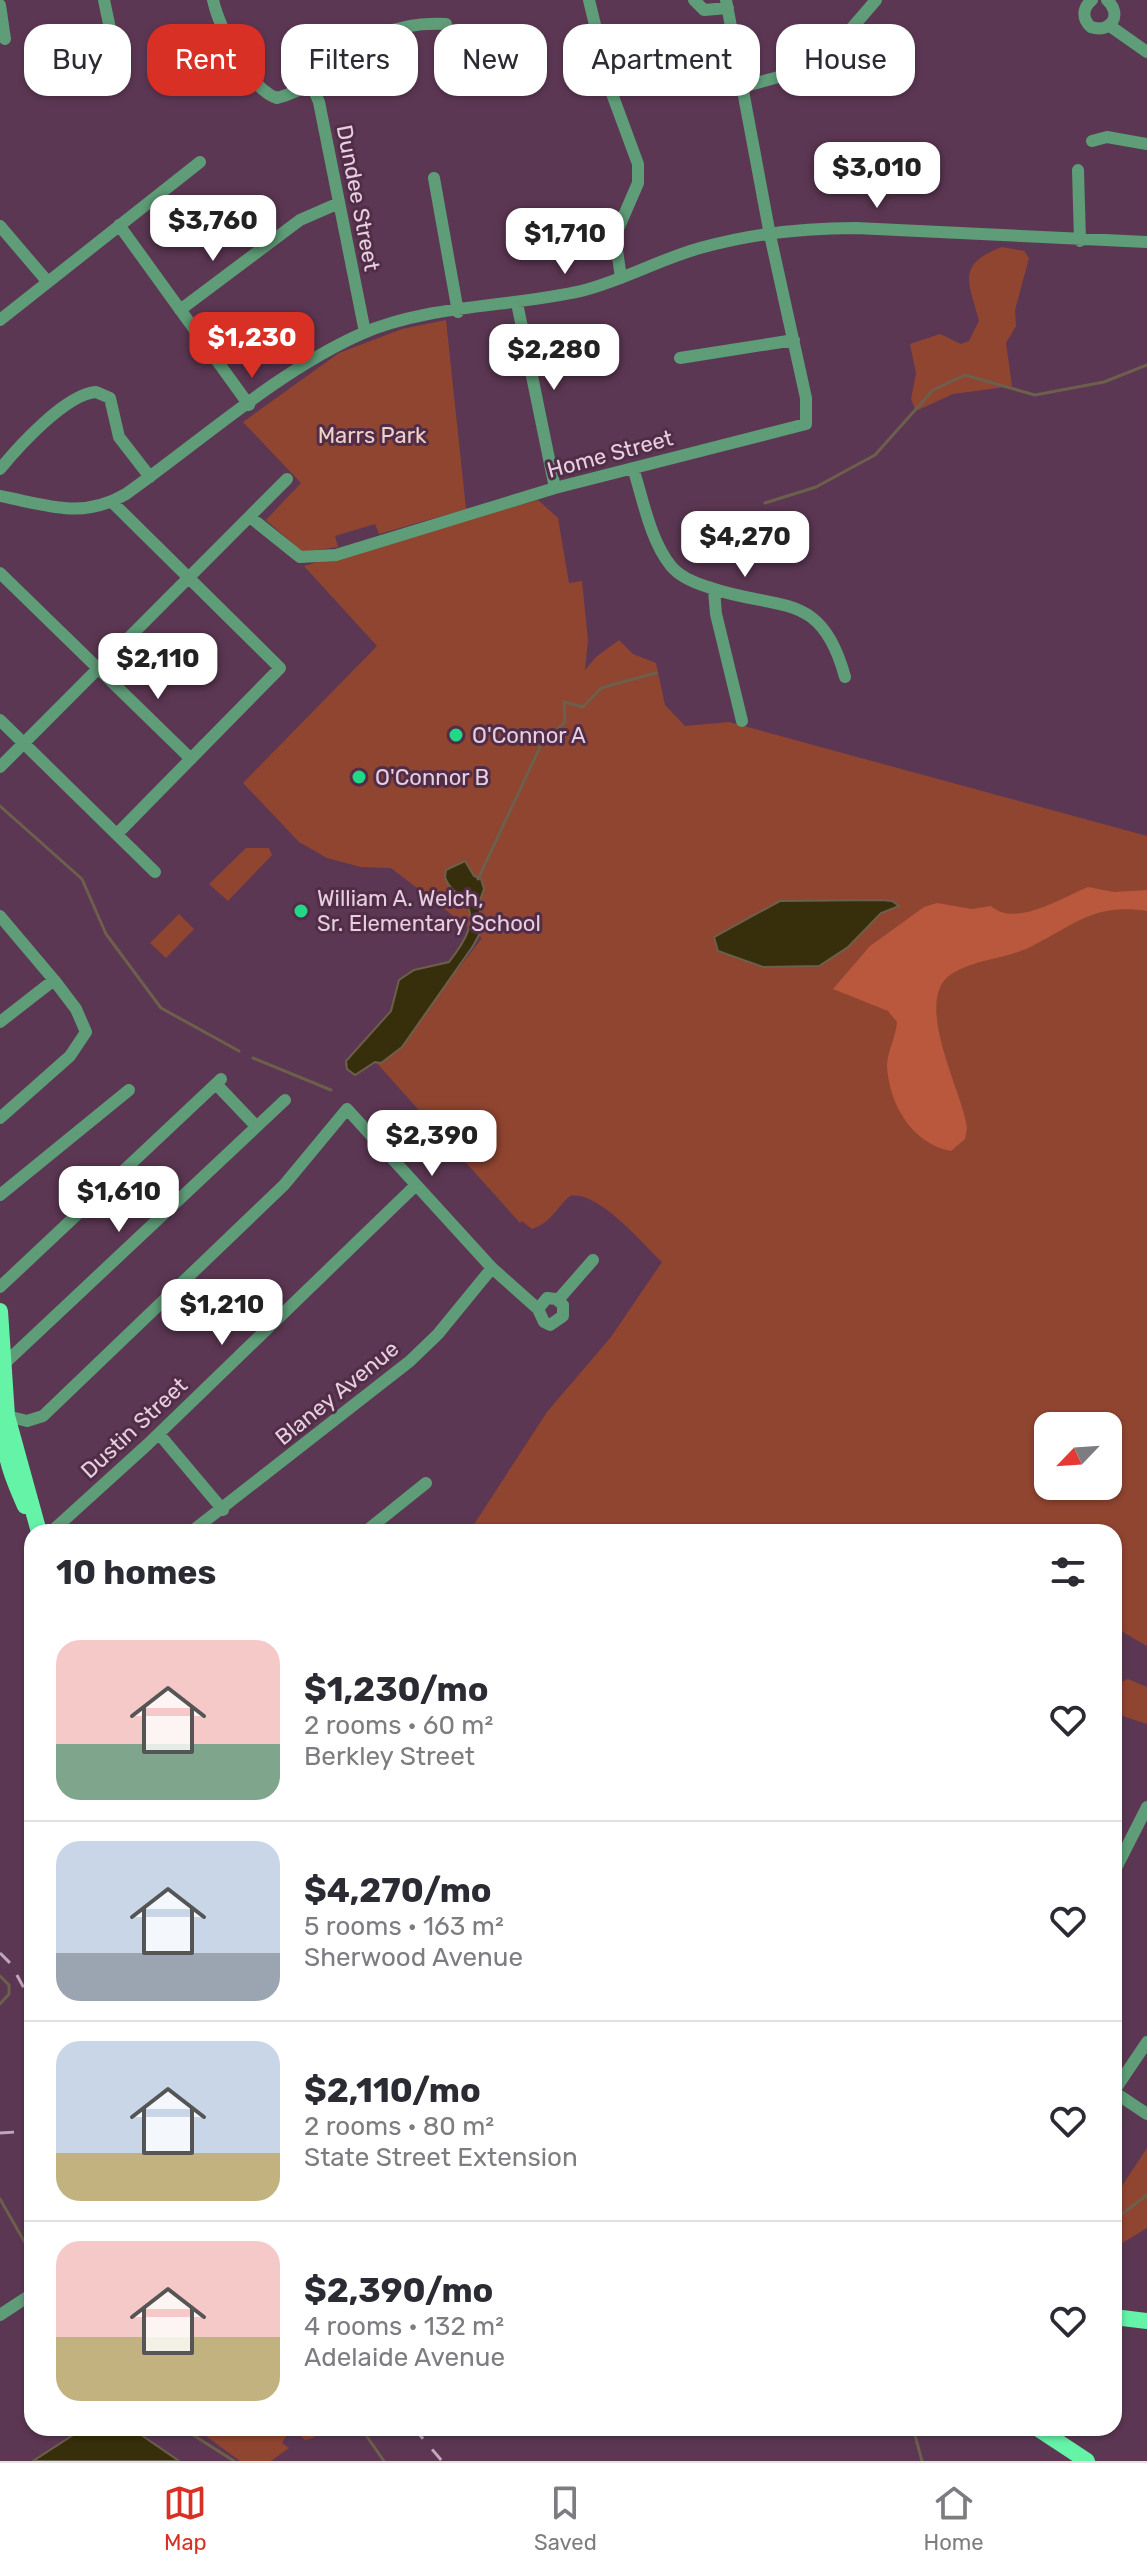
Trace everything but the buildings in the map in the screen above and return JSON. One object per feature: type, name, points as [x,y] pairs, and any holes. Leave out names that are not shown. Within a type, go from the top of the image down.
[{"type":"main road","points":[[0,1311],[4,1364],[3,1433],[9,1468]]},
{"type":"main road","points":[[4,1415],[36,1524]]},
{"type":"main road","points":[[0,1449],[34,1524]]},
{"type":"main road","points":[[1122,2318],[1147,2321]]},
{"type":"main road","points":[[1049,2436],[1087,2461]]},
{"type":"street","points":[[104,0],[109,24]]},
{"type":"street","points":[[213,0],[226,39],[265,91],[282,96]]},
{"type":"street","points":[[589,0],[611,91],[638,164],[638,183],[615,236],[621,278]]},
{"type":"street","points":[[694,0],[707,11],[727,4]]},
{"type":"street","points":[[760,82],[819,66],[876,0]]},
{"type":"street","points":[[1092,0],[1084,10],[1088,24],[1098,30],[1110,26]]},
{"type":"street","points":[[1107,0],[1115,12],[1110,26]]},
{"type":"street","name":"Home Street","points":[[727,4],[731,24]]},
{"type":"street","points":[[0,5],[5,39]]},
{"type":"street","points":[[1110,26],[1147,52]]},
{"type":"street","name":"Dundee Street","points":[[316,96],[365,332]]},
{"type":"street","name":"Home Street","points":[[250,517],[296,555],[312,559],[336,555],[555,488],[806,424],[806,398],[744,96]]},
{"type":"street","points":[[1092,141],[1107,137],[1147,144]]},
{"type":"street","points":[[0,320],[200,162]]},
{"type":"street","points":[[1078,170],[1080,241]]},
{"type":"street","points":[[434,178],[458,312]]},
{"type":"street","points":[[180,310],[300,220],[339,203]]},
{"type":"street","points":[[119,225],[249,405]]},
{"type":"street","points":[[0,226],[47,281]]},
{"type":"street","points":[[0,496],[70,509],[90,509],[112,502],[318,358],[365,332],[582,291],[700,248],[812,229],[880,228],[1080,241],[1147,242]]},
{"type":"street","points":[[517,303],[555,488]]},
{"type":"street","points":[[680,358],[794,340]]},
{"type":"street","points":[[0,469],[25,441],[74,401],[96,392],[110,398],[119,437],[150,477]]},
{"type":"street","points":[[633,468],[666,560],[686,578],[714,590],[777,603],[814,617],[833,641],[845,677]]},
{"type":"street","points":[[0,767],[287,479]]},
{"type":"street","points":[[112,502],[280,668],[117,834]]},
{"type":"street","points":[[0,573],[191,759]]},
{"type":"street","points":[[714,590],[716,614],[742,721]]},
{"type":"street","points":[[0,720],[155,872]]},
{"type":"street","points":[[0,916],[54,980],[83,1022],[84,1040],[0,1118]]},
{"type":"street","points":[[0,1022],[54,980]]},
{"type":"street","points":[[0,1287],[218,1082],[256,1126]]},
{"type":"street","points":[[0,1195],[129,1090]]},
{"type":"street","points":[[4,1364],[285,1100]]},
{"type":"street","points":[[4,1415],[27,1421],[43,1416],[284,1185],[347,1109],[492,1268],[538,1309],[544,1322],[556,1324],[563,1316],[563,1305],[558,1300],[547,1298],[538,1309]]},
{"type":"street","name":"Dustin Street","points":[[60,1524],[159,1434],[415,1186]]},
{"type":"street","points":[[558,1300],[593,1260]]},
{"type":"street","name":"Blaney Avenue","points":[[203,1524],[410,1361],[438,1334],[492,1268]]},
{"type":"street","points":[[159,1434],[223,1510]]},
{"type":"street","points":[[375,1524],[426,1483]]},
{"type":"street","points":[[1122,1858],[1147,1807]]},
{"type":"street","points":[[1133,1839],[1147,1846]]},
{"type":"street","points":[[1122,2080],[1147,2042]]},
{"type":"street","points":[[1122,2097],[1147,2114]]},
{"type":"street","points":[[0,2315],[24,2299]]},
{"type":"green space","points":[[1002,247],[1024,251],[1029,258],[1015,310],[1016,326],[1006,343],[1012,386],[953,394],[916,411],[911,399],[916,373],[910,344],[940,334],[961,344],[969,341],[979,321],[970,286],[971,269],[977,261]]},
{"type":"green space","name":"Marrs Park","points":[[446,320],[466,509],[379,534],[375,524],[335,536],[338,547],[302,552],[266,520],[301,483],[243,422],[339,353],[402,329]]},
{"type":"green space","points":[[538,500],[558,518],[569,583],[582,581],[588,640],[585,670],[596,657],[619,640],[633,654],[656,663],[665,705],[685,726],[729,722],[1147,836],[1147,1646],[1122,1632],[1122,1524],[474,1524],[547,1412],[611,1337],[662,1262],[619,1220],[594,1201],[581,1196],[570,1196],[539,1226],[532,1229],[522,1221],[520,1223],[374,1060],[449,981],[482,938],[391,868],[361,867],[327,858],[299,842],[243,783],[377,646],[304,566]]},
{"type":"green space","points":[[246,848],[269,848],[272,855],[228,901],[209,884]]},
{"type":"green space","points":[[179,914],[194,929],[166,958],[150,943]]},
{"type":"green space","points":[[1128,1679],[1147,1687],[1147,1724],[1122,1716],[1122,1682]]},
{"type":"green space","points":[[1147,2148],[1147,2228],[1122,2243],[1122,2186]]},
{"type":"green space","points":[[206,2436],[286,2436],[282,2443],[289,2448],[271,2461],[240,2461]]},
{"type":"shaded area","points":[[465,861],[474,876],[481,879],[484,889],[480,900],[480,933],[402,1047],[381,1063],[375,1062],[355,1075],[347,1069],[346,1061],[391,1011],[399,980],[414,970],[449,962],[460,947],[468,931],[470,913],[445,877],[446,870]]},
{"type":"shaded area","points":[[1088,887],[1114,892],[1147,890],[1147,911],[1100,912],[1024,950],[963,968],[941,985],[936,1003],[937,1024],[967,1128],[965,1139],[951,1151],[925,1140],[905,1120],[892,1094],[887,1061],[897,1022],[888,1011],[833,989],[870,946],[924,907],[937,903],[972,909],[991,906],[1001,912],[1025,913]]},
{"type":"shaded area","points":[[780,901],[892,901],[899,906],[881,913],[848,947],[819,966],[763,967],[718,951],[714,937]]},
{"type":"shaded area","points":[[72,2436],[143,2436],[179,2461],[33,2461]]},
{"type":"waterway","points":[[765,503],[816,487],[875,455],[933,390],[965,375],[1035,395],[1104,382],[1147,365]]},
{"type":"waterway","points":[[478,879],[541,745],[565,722],[564,702],[583,707],[601,688],[656,673]]},
{"type":"waterway","points":[[0,806],[82,879],[106,934],[161,1008],[239,1051]]},
{"type":"waterway","points":[[253,1058],[331,1090]]},
{"type":"waterway","points":[[0,1976],[9,1985],[9,1994],[0,2004]]},
{"type":"waterway","points":[[1122,2214],[1147,2195]]},
{"type":"waterway","points":[[0,2199],[24,2241]]},
{"type":"waterway","points":[[195,2436],[234,2461]]},
{"type":"waterway","points":[[367,2436],[384,2461]]},
{"type":"waterway","points":[[915,2436],[922,2461]]},
{"type":"railway","points":[[0,1953],[11,1964],[24,1988]]},
{"type":"railway","points":[[0,2133],[24,2132]]},
{"type":"railway","points":[[421,2436],[442,2461]]},
{"type":"place","name":"O'Connor A","points":[[456,735]]},
{"type":"place","name":"O'Connor B","points":[[359,777]]},
{"type":"place","name":"William A. Welch, Sr. Elementary School","points":[[301,911]]}]
